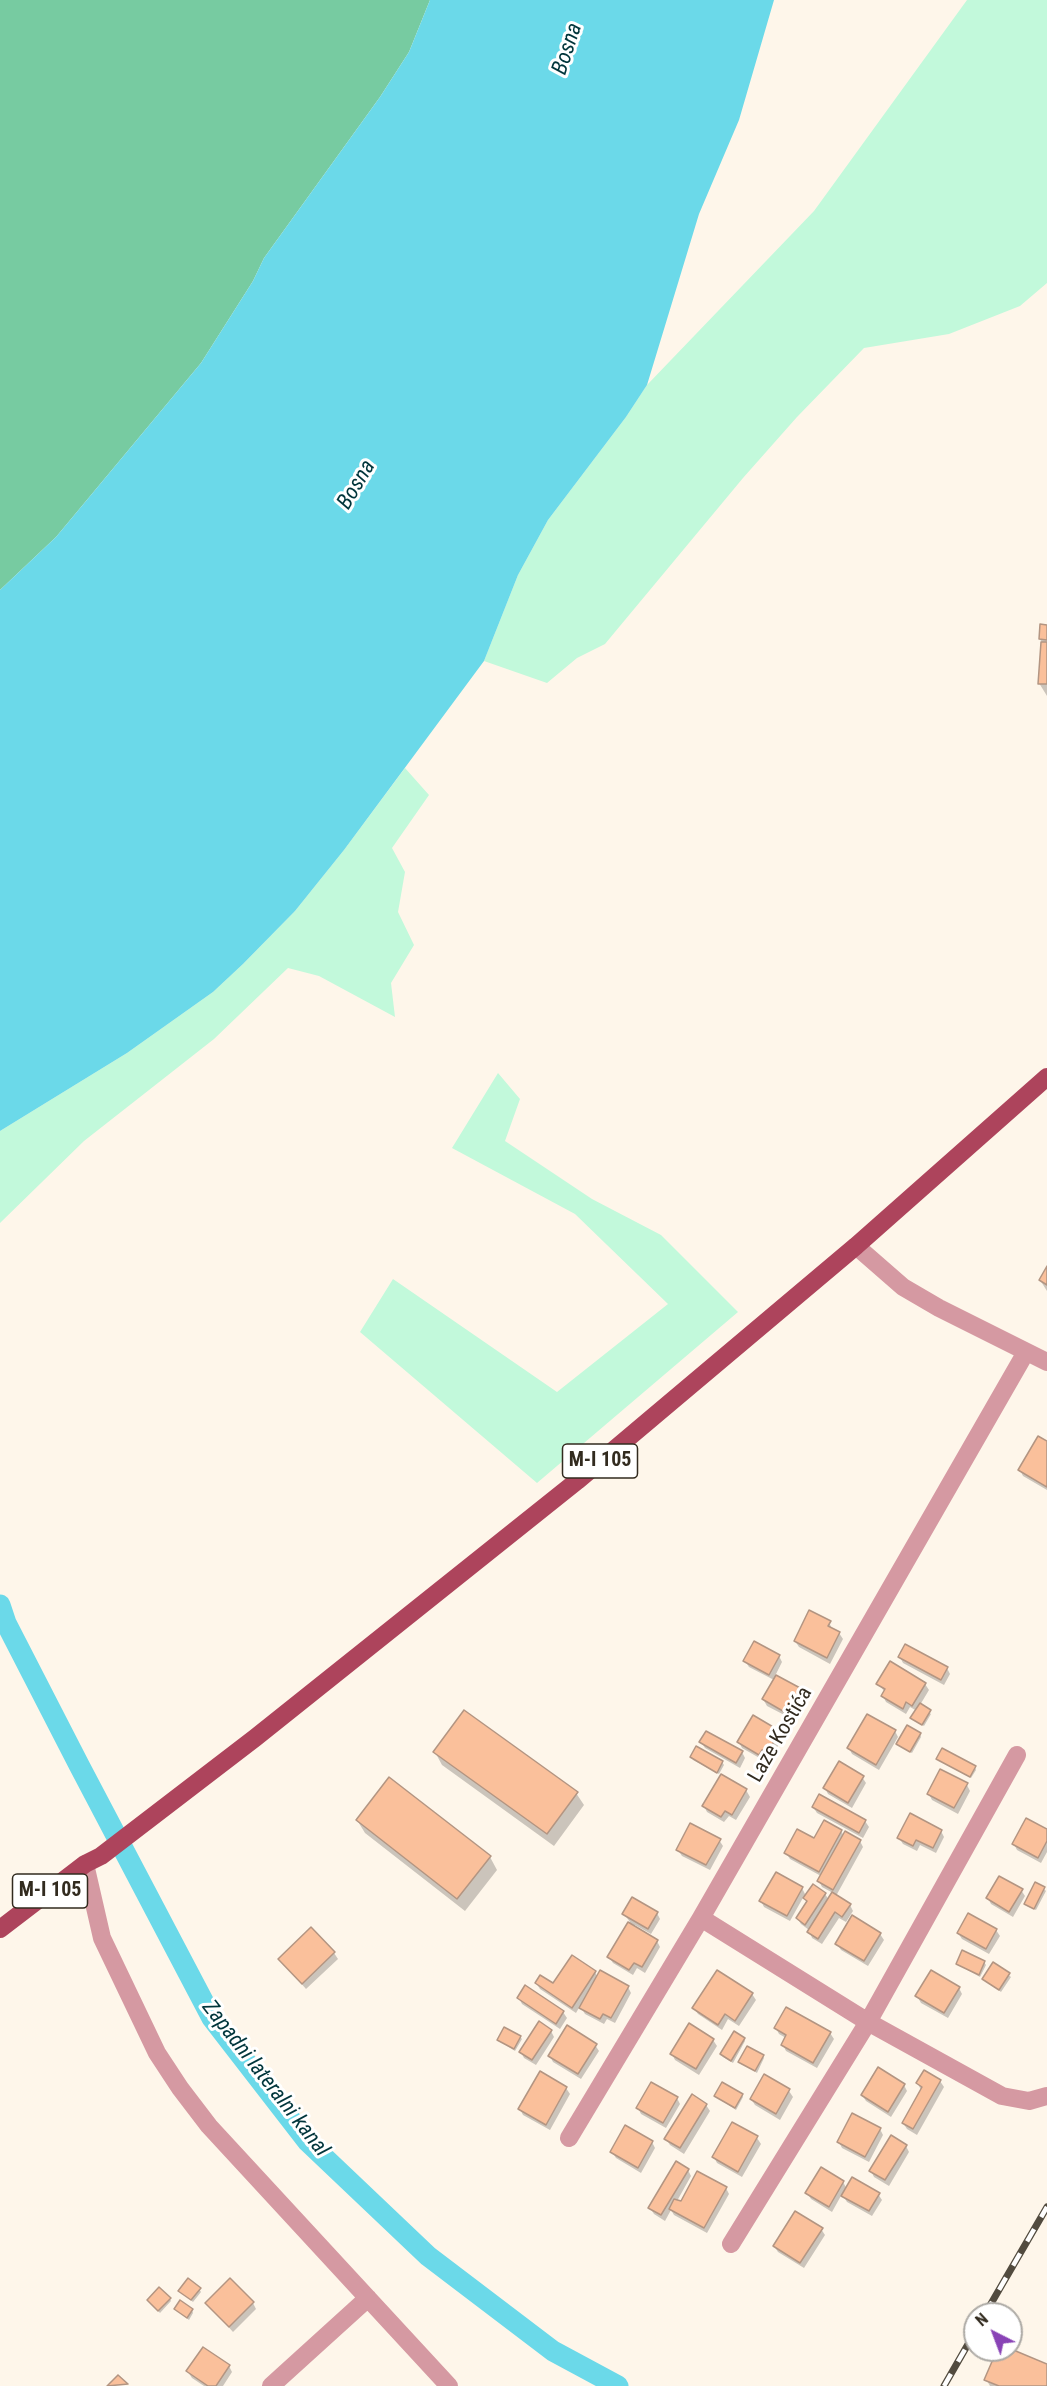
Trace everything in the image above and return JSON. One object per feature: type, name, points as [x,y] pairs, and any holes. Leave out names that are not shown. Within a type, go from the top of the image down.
[{"type":"main road","name":"M-I 105","points":[[0,1929],[139,1827],[264,1731],[577,1481],[856,1246],[1047,1077]]},
{"type":"street","points":[[856,1246],[903,1287],[939,1308],[1047,1362]]},
{"type":"street","name":"Laze Kostića","points":[[569,2138],[701,1918],[1026,1352]]},
{"type":"street","points":[[731,2244],[868,2022],[1017,1755]]},
{"type":"street","points":[[93,1860],[102,1938],[157,2053],[180,2088],[209,2126],[449,2386]]},
{"type":"street","points":[[701,1918],[868,2022],[1002,2096],[1029,2101],[1047,2096]]},
{"type":"street","points":[[271,2386],[368,2298]]},
{"type":"green space","points":[[0,0],[430,0],[409,52],[380,97],[264,258],[253,281],[201,363],[56,537],[0,590]]},
{"type":"green space","points":[[967,0],[1047,0],[1047,283],[1020,306],[949,334],[864,348],[797,417],[743,478],[605,644],[577,658],[547,683],[484,661],[518,575],[548,520],[626,417],[647,385],[814,211]]},
{"type":"green space","points":[[405,768],[429,795],[392,848],[405,872],[398,912],[414,945],[391,983],[395,1017],[319,976],[288,968],[214,1039],[84,1141],[0,1223],[0,1131],[127,1053],[213,992],[295,911]]},
{"type":"green space","points":[[498,1073],[520,1099],[505,1141],[592,1199],[661,1235],[738,1312],[537,1483],[360,1332],[393,1279],[557,1392],[668,1304],[575,1214],[452,1148]]},
{"type":"water","name":"Bosna","points":[[430,0],[774,0],[739,120],[699,214],[647,385],[626,417],[548,520],[518,575],[484,661],[344,850],[295,911],[243,964],[213,992],[127,1053],[0,1131],[0,590],[56,537],[201,363],[253,281],[264,258],[380,97],[409,52]]},
{"type":"building","points":[[1040,624],[1047,625],[1047,640],[1039,639]]},
{"type":"building","points":[[1041,642],[1047,642],[1047,684],[1038,684]]},
{"type":"building","points":[[1047,1266],[1047,1285],[1039,1280]]},
{"type":"building","points":[[1038,1436],[1047,1441],[1047,1487],[1018,1470]]},
{"type":"building","points":[[809,1610],[831,1621],[828,1626],[840,1632],[827,1658],[794,1641]]},
{"type":"building","points":[[754,1641],[780,1655],[769,1675],[743,1661]]},
{"type":"building","points":[[905,1644],[948,1667],[941,1680],[898,1657]]},
{"type":"building","points":[[890,1661],[926,1683],[912,1706],[906,1702],[903,1709],[881,1696],[885,1689],[876,1684]]},
{"type":"building","points":[[776,1675],[802,1689],[788,1714],[762,1699]]},
{"type":"building","points":[[920,1703],[931,1710],[922,1725],[910,1718]]},
{"type":"building","points":[[464,1710],[578,1792],[547,1834],[433,1752]]},
{"type":"building","points":[[867,1714],[896,1730],[876,1765],[847,1748]]},
{"type":"building","points":[[753,1715],[780,1731],[767,1753],[762,1750],[759,1755],[737,1742]]},
{"type":"building","points":[[907,1725],[921,1733],[910,1752],[896,1744]]},
{"type":"building","points":[[706,1731],[743,1751],[736,1763],[699,1742]]},
{"type":"building","points":[[696,1746],[723,1761],[717,1773],[690,1757]]},
{"type":"building","points":[[942,1748],[976,1766],[970,1777],[936,1759]]},
{"type":"building","points":[[839,1761],[864,1776],[848,1803],[823,1788]]},
{"type":"building","points":[[940,1769],[968,1783],[954,1808],[927,1794]]},
{"type":"building","points":[[721,1774],[747,1789],[732,1815],[725,1811],[721,1817],[702,1806]]},
{"type":"building","points":[[389,1777],[491,1856],[457,1899],[356,1820]]},
{"type":"building","points":[[819,1794],[866,1820],[859,1833],[812,1807]]},
{"type":"building","points":[[910,1813],[942,1830],[933,1848],[916,1840],[913,1846],[897,1838]]},
{"type":"building","points":[[1026,1818],[1047,1829],[1047,1841],[1038,1858],[1012,1844]]},
{"type":"building","points":[[824,1820],[842,1830],[819,1872],[784,1853],[797,1829],[814,1838]]},
{"type":"building","points":[[690,1823],[721,1839],[706,1865],[676,1850]]},
{"type":"building","points":[[845,1831],[861,1840],[833,1890],[817,1881]]},
{"type":"building","points":[[776,1872],[803,1887],[787,1916],[759,1901]]},
{"type":"building","points":[[999,1876],[1023,1889],[1009,1912],[986,1898]]},
{"type":"building","points":[[1035,1882],[1045,1887],[1034,1909],[1024,1904]]},
{"type":"building","points":[[813,1884],[826,1893],[805,1925],[796,1918],[807,1901],[803,1898]]},
{"type":"building","points":[[832,1892],[851,1904],[842,1917],[835,1912],[818,1939],[807,1932]]},
{"type":"building","points":[[632,1897],[658,1912],[648,1929],[622,1914]]},
{"type":"building","points":[[968,1913],[997,1929],[986,1949],[957,1933]]},
{"type":"building","points":[[852,1915],[881,1933],[864,1961],[835,1944]]},
{"type":"building","points":[[628,1922],[658,1940],[642,1967],[634,1963],[629,1970],[607,1957]]},
{"type":"building","points":[[311,1927],[335,1952],[302,1984],[278,1959]]},
{"type":"building","points":[[962,1950],[985,1961],[979,1975],[956,1964]]},
{"type":"building","points":[[572,1955],[596,1971],[572,2008],[535,1983],[540,1975],[553,1983]]},
{"type":"building","points":[[993,1962],[1010,1973],[999,1990],[982,1979]]},
{"type":"building","points":[[600,1970],[629,1986],[611,2018],[603,2014],[600,2019],[579,2008]]},
{"type":"building","points":[[717,1970],[753,1993],[735,2021],[725,2014],[718,2025],[692,2008]]},
{"type":"building","points":[[931,1970],[960,1987],[944,2013],[915,1996]]},
{"type":"building","points":[[525,1985],[564,2011],[556,2024],[517,1998]]},
{"type":"building","points":[[786,2007],[831,2032],[813,2063],[781,2045],[786,2035],[774,2028]]},
{"type":"building","points":[[539,2021],[552,2030],[532,2060],[519,2052]]},
{"type":"building","points":[[689,2023],[714,2039],[696,2069],[670,2054]]},
{"type":"building","points":[[567,2025],[597,2044],[578,2074],[548,2056]]},
{"type":"building","points":[[504,2027],[521,2036],[514,2049],[497,2040]]},
{"type":"building","points":[[734,2031],[745,2038],[731,2061],[720,2054]]},
{"type":"building","points":[[747,2046],[764,2055],[755,2071],[738,2062]]},
{"type":"building","points":[[878,2067],[905,2084],[888,2112],[861,2095]]},
{"type":"building","points":[[924,2070],[941,2080],[913,2129],[902,2123],[922,2087],[916,2083]]},
{"type":"building","points":[[540,2071],[567,2087],[546,2125],[518,2109]]},
{"type":"building","points":[[764,2074],[790,2089],[776,2114],[750,2099]]},
{"type":"building","points":[[651,2082],[678,2097],[663,2123],[636,2108]]},
{"type":"building","points":[[722,2082],[743,2094],[735,2108],[714,2096]]},
{"type":"building","points":[[692,2094],[707,2104],[680,2148],[664,2139]]},
{"type":"building","points":[[852,2113],[881,2128],[865,2157],[837,2142]]},
{"type":"building","points":[[732,2122],[758,2136],[738,2172],[712,2157]]},
{"type":"building","points":[[625,2125],[653,2141],[638,2168],[610,2152]]},
{"type":"building","points":[[891,2135],[907,2145],[885,2180],[869,2171]]},
{"type":"building","points":[[676,2161],[689,2169],[661,2215],[648,2208]]},
{"type":"building","points":[[821,2167],[844,2181],[829,2207],[805,2193]]},
{"type":"building","points":[[697,2171],[727,2187],[704,2228],[669,2209],[674,2199],[681,2201]]},
{"type":"building","points":[[852,2177],[880,2193],[869,2211],[841,2196]]},
{"type":"building","points":[[795,2211],[823,2228],[800,2263],[773,2246]]},
{"type":"building","points":[[188,2278],[201,2288],[191,2300],[178,2291]]},
{"type":"building","points":[[230,2278],[254,2302],[229,2327],[205,2303]]},
{"type":"building","points":[[159,2287],[171,2298],[158,2311],[147,2300]]},
{"type":"building","points":[[180,2300],[193,2309],[187,2318],[174,2309]]},
{"type":"building","points":[[203,2347],[230,2365],[216,2386],[208,2386],[186,2371]]},
{"type":"building","points":[[1023,2354],[1047,2364],[1047,2386],[999,2386],[984,2380],[992,2362],[1023,2362]]},
{"type":"building","points":[[118,2375],[128,2384],[107,2386]]},
{"type":"waterway","name":"Zapadni lateralni kanal","points":[[0,1605],[6,1623],[212,2018],[308,2142],[428,2256],[553,2351],[618,2386]]},
{"type":"railway","points":[[992,2302],[1047,2207]]},
{"type":"railway","points":[[944,2386],[963,2353]]}]
